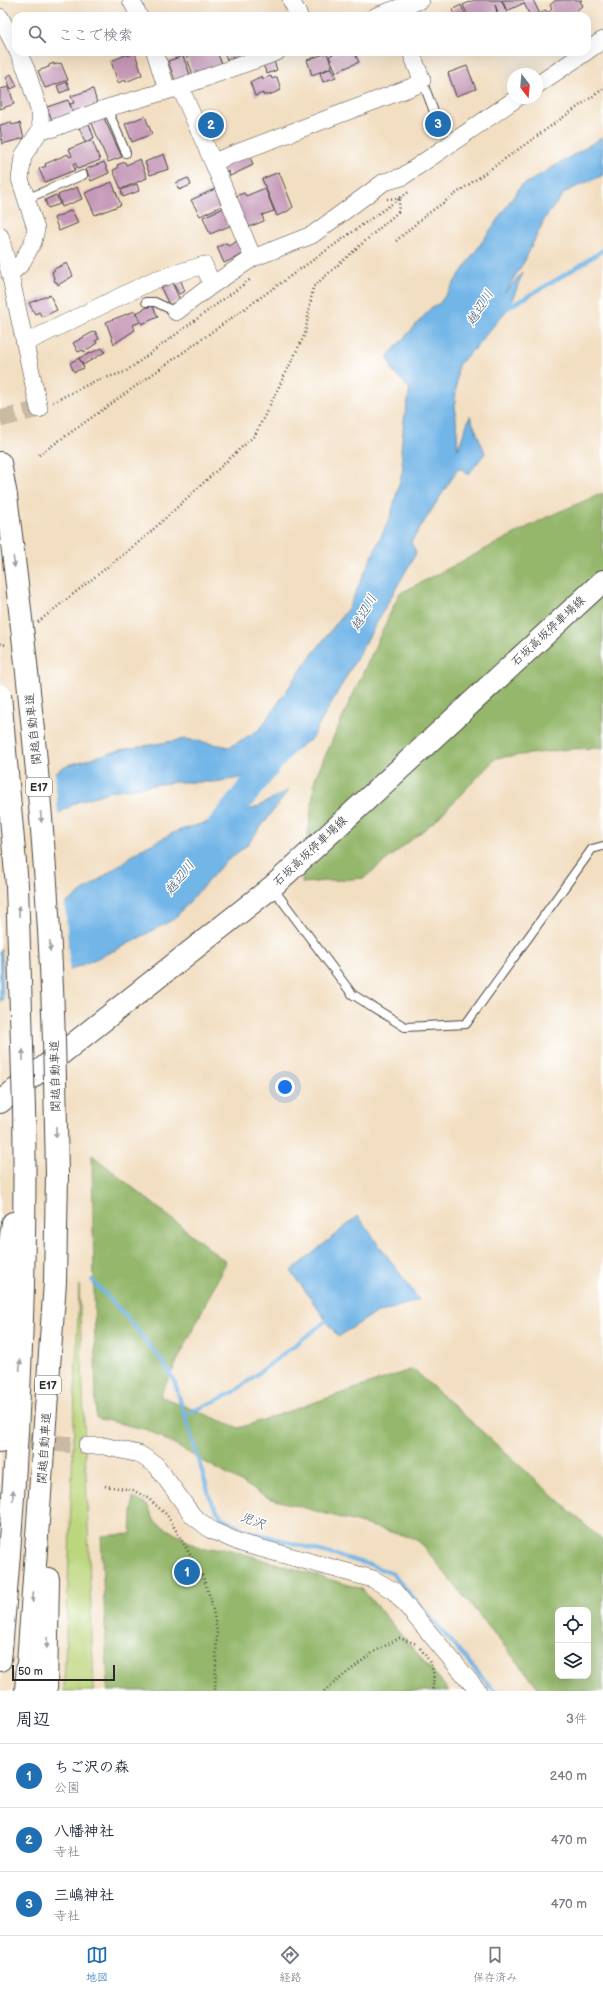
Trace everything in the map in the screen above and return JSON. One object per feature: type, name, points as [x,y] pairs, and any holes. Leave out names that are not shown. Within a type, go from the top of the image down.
[{"type":"main road","name":"関越自動車道","points":[[0,463],[6,496],[36,754],[52,980],[55,1079],[57,1175],[55,1282],[26,1691]]},
{"type":"main road","name":"石坂高坂停車場線","points":[[0,1102],[272,887],[603,581]]},
{"type":"main road","name":"E17","points":[[0,695],[17,885],[25,1142],[24,1280],[20,1369],[11,1530],[0,1660]]},
{"type":"main road","points":[[0,1441],[9,1249],[25,1142]]},
{"type":"main road","points":[[46,1691],[55,1282]]},
{"type":"street","points":[[131,0],[137,12]]},
{"type":"street","points":[[291,0],[297,12]]},
{"type":"street","points":[[398,12],[421,0]]},
{"type":"street","points":[[0,16],[12,40]]},
{"type":"street","points":[[591,48],[603,40]]},
{"type":"street","points":[[10,274],[21,264],[33,242],[36,229],[20,180],[20,168],[23,156],[41,129],[40,113],[26,69],[20,56]]},
{"type":"street","points":[[157,56],[173,89],[213,162],[253,258]]},
{"type":"street","points":[[41,129],[51,129],[107,108],[173,89],[266,56]]},
{"type":"street","points":[[213,162],[417,85],[422,80],[413,56]]},
{"type":"street","points":[[543,81],[580,56]]},
{"type":"street","points":[[176,312],[212,285],[253,258],[312,235],[384,182],[402,177],[508,104]]},
{"type":"street","points":[[0,236],[10,274],[39,409]]},
{"type":"street","points":[[25,342],[154,280],[204,265],[212,285]]},
{"type":"street","points":[[87,1446],[104,1446],[138,1454],[156,1465],[193,1516],[212,1530],[241,1543],[373,1579],[394,1591],[478,1691]]},
{"type":"lane","points":[[422,80],[436,117]]},
{"type":"lane","points":[[107,108],[126,153]]},
{"type":"lane","points":[[26,199],[83,175]]},
{"type":"lane","points":[[146,302],[156,302],[176,312]]},
{"type":"lane","points":[[272,887],[352,994],[405,1027],[466,1024],[592,849],[603,846]]},
{"type":"path","points":[[396,241],[426,215],[603,88]]},
{"type":"path","points":[[384,199],[400,198]]},
{"type":"path","points":[[39,455],[400,198]]},
{"type":"path","points":[[34,626],[144,538],[255,435],[305,334],[313,287],[398,212],[400,198]]},
{"type":"path","points":[[39,409],[95,381],[125,372],[256,276]]},
{"type":"path","points":[[0,644],[9,645]]},
{"type":"path","points":[[105,1486],[133,1490],[149,1499],[167,1515],[203,1577],[211,1600],[217,1632],[215,1691]]},
{"type":"path","points":[[324,1691],[372,1653],[399,1638],[416,1643],[432,1664],[434,1683],[432,1691]]},
{"type":"green space","points":[[603,493],[603,748],[570,749],[496,758],[436,820],[364,878],[302,883],[315,778],[399,594],[547,517]]},
{"type":"green space","points":[[92,1155],[226,1262],[160,1396],[239,1428],[413,1369],[603,1541],[603,1691],[541,1691],[417,1539],[269,1498],[148,1430],[96,1418]]},
{"type":"green space","points":[[79,1285],[94,1691],[64,1691]]},
{"type":"green space","points":[[133,1497],[148,1506],[155,1522],[201,1549],[224,1548],[362,1589],[449,1691],[108,1691],[101,1536],[131,1534]]},
{"type":"water","points":[[603,137],[603,175],[565,192],[545,218],[524,262],[505,292],[523,272],[510,306],[475,348],[458,365],[455,403],[458,449],[470,416],[485,453],[468,475],[463,469],[458,469],[411,542],[416,553],[311,739],[291,753],[240,778],[214,782],[175,782],[111,791],[77,802],[26,834],[0,811],[65,766],[120,750],[186,739],[230,747],[260,729],[308,660],[349,607],[391,515],[403,469],[401,450],[404,420],[410,389],[393,372],[388,356],[432,307],[440,303],[520,187]]},
{"type":"water","points":[[289,790],[247,845],[223,864],[174,919],[120,948],[0,1001],[0,951],[140,850],[177,831],[255,808]]},
{"type":"water","points":[[358,1216],[419,1300],[372,1315],[338,1337],[291,1271]]},
{"type":"pier","points":[[55,771],[58,816],[27,836],[0,860],[0,808]]},
{"type":"pier","points":[[65,901],[70,973],[4,1001],[2,947]]},
{"type":"building","points":[[474,0],[501,0],[507,12],[498,12],[495,5],[497,12],[466,12],[463,5]]},
{"type":"building","points":[[502,0],[533,0],[539,12],[528,12],[524,3],[507,11]]},
{"type":"building","points":[[556,0],[582,0],[580,2],[583,5],[576,11],[549,12],[552,9],[550,5]]},
{"type":"building","points":[[461,5],[464,12],[453,12],[452,10]]},
{"type":"building","points":[[123,56],[136,56],[142,75],[126,82],[125,80],[118,83],[111,61]]},
{"type":"building","points":[[183,56],[191,77],[176,83],[168,61]]},
{"type":"building","points":[[186,56],[219,56],[222,64],[193,75]]},
{"type":"building","points":[[226,56],[237,56],[227,60]]},
{"type":"building","points":[[318,56],[328,56],[332,67],[312,75],[307,60]]},
{"type":"building","points":[[329,56],[356,56],[359,62],[336,72]]},
{"type":"building","points":[[274,61],[277,70],[267,74],[263,65]]},
{"type":"building","points":[[54,63],[54,65],[61,63],[68,80],[45,88],[38,71],[49,67],[49,65]]},
{"type":"building","points":[[467,66],[476,89],[456,96],[448,73]]},
{"type":"building","points":[[332,68],[336,77],[323,82],[320,73]]},
{"type":"building","points":[[11,74],[17,86],[11,89],[6,77]]},
{"type":"building","points":[[262,76],[263,79],[271,76],[272,79],[277,77],[281,90],[269,95],[263,95],[263,93],[255,96],[250,82]]},
{"type":"building","points":[[67,82],[70,89],[60,93],[57,86]]},
{"type":"building","points":[[9,87],[14,104],[0,109],[0,89]]},
{"type":"building","points":[[93,89],[97,103],[80,109],[82,114],[53,123],[47,107],[68,100],[73,112],[70,104],[74,103],[71,96]]},
{"type":"building","points":[[103,116],[122,157],[108,162],[91,121]]},
{"type":"building","points":[[145,116],[152,134],[132,142],[125,124]]},
{"type":"building","points":[[213,119],[216,128],[208,131],[205,122]]},
{"type":"building","points":[[88,121],[94,138],[85,142],[78,125]]},
{"type":"building","points":[[11,122],[12,125],[20,123],[24,138],[2,144],[0,125]]},
{"type":"building","points":[[92,140],[100,160],[78,169],[75,163],[73,164],[75,170],[45,182],[39,169],[46,166],[45,164],[68,154],[69,157],[72,156],[69,149]]},
{"type":"building","points":[[164,154],[169,169],[150,175],[145,162]]},
{"type":"building","points":[[250,156],[253,165],[230,176],[228,171],[224,173],[222,167]]},
{"type":"building","points":[[140,159],[147,178],[121,189],[113,170],[118,168],[117,165],[125,162],[126,165]]},
{"type":"building","points":[[104,162],[109,173],[91,181],[86,169]]},
{"type":"building","points":[[279,172],[293,207],[277,216],[262,179]]},
{"type":"building","points":[[188,178],[191,185],[179,190],[176,183]]},
{"type":"building","points":[[112,182],[121,205],[95,215],[85,193]]},
{"type":"building","points":[[137,184],[139,191],[123,197],[121,190]]},
{"type":"building","points":[[77,187],[82,199],[62,207],[58,195]]},
{"type":"building","points":[[265,188],[274,211],[262,215],[264,221],[244,229],[236,196],[244,193],[246,196]]},
{"type":"building","points":[[215,189],[222,206],[200,216],[191,200]]},
{"type":"building","points":[[56,195],[60,204],[48,208],[45,200]]},
{"type":"building","points":[[224,208],[232,225],[210,234],[203,217]]},
{"type":"building","points":[[72,210],[78,223],[59,231],[54,218]]},
{"type":"building","points":[[238,241],[244,254],[224,263],[217,247],[227,243],[228,246]]},
{"type":"building","points":[[67,263],[73,276],[58,285],[57,282],[55,282],[52,272],[54,269]]},
{"type":"building","points":[[180,279],[185,291],[179,294],[173,283]]},
{"type":"building","points":[[172,283],[180,300],[169,305],[161,288]]},
{"type":"building","points":[[50,295],[57,310],[42,317],[39,312],[35,314],[29,303]]},
{"type":"building","points":[[152,305],[158,317],[142,324],[136,313]]},
{"type":"building","points":[[135,311],[140,322],[133,325],[135,330],[114,344],[106,322]]},
{"type":"building","points":[[95,331],[99,339],[95,341],[97,343],[84,352],[83,350],[78,352],[73,343]]},
{"type":"building","points":[[102,348],[105,352],[83,365],[79,358]]},
{"type":"building","points":[[79,358],[84,368],[74,372],[70,363]]},
{"type":"waterway","points":[[506,309],[576,268],[603,250]]},
{"type":"waterway","name":"越辺川","points":[[208,841],[291,736]]},
{"type":"waterway","name":"児沢","points":[[92,1280],[125,1315],[162,1361],[174,1380],[211,1501],[221,1517],[248,1531],[371,1565],[393,1574],[494,1691]]},
{"type":"waterway","points":[[185,1415],[234,1392],[326,1321]]},
{"type":"tunnel","points":[[0,419],[39,409]]},
{"type":"tunnel","points":[[4,1439],[87,1446]]},
{"type":"place","name":"三嶋神社","points":[[438,124]]},
{"type":"place","name":"八幡神社","points":[[211,125]]},
{"type":"place","name":"ちご沢の森","points":[[187,1572]]}]
